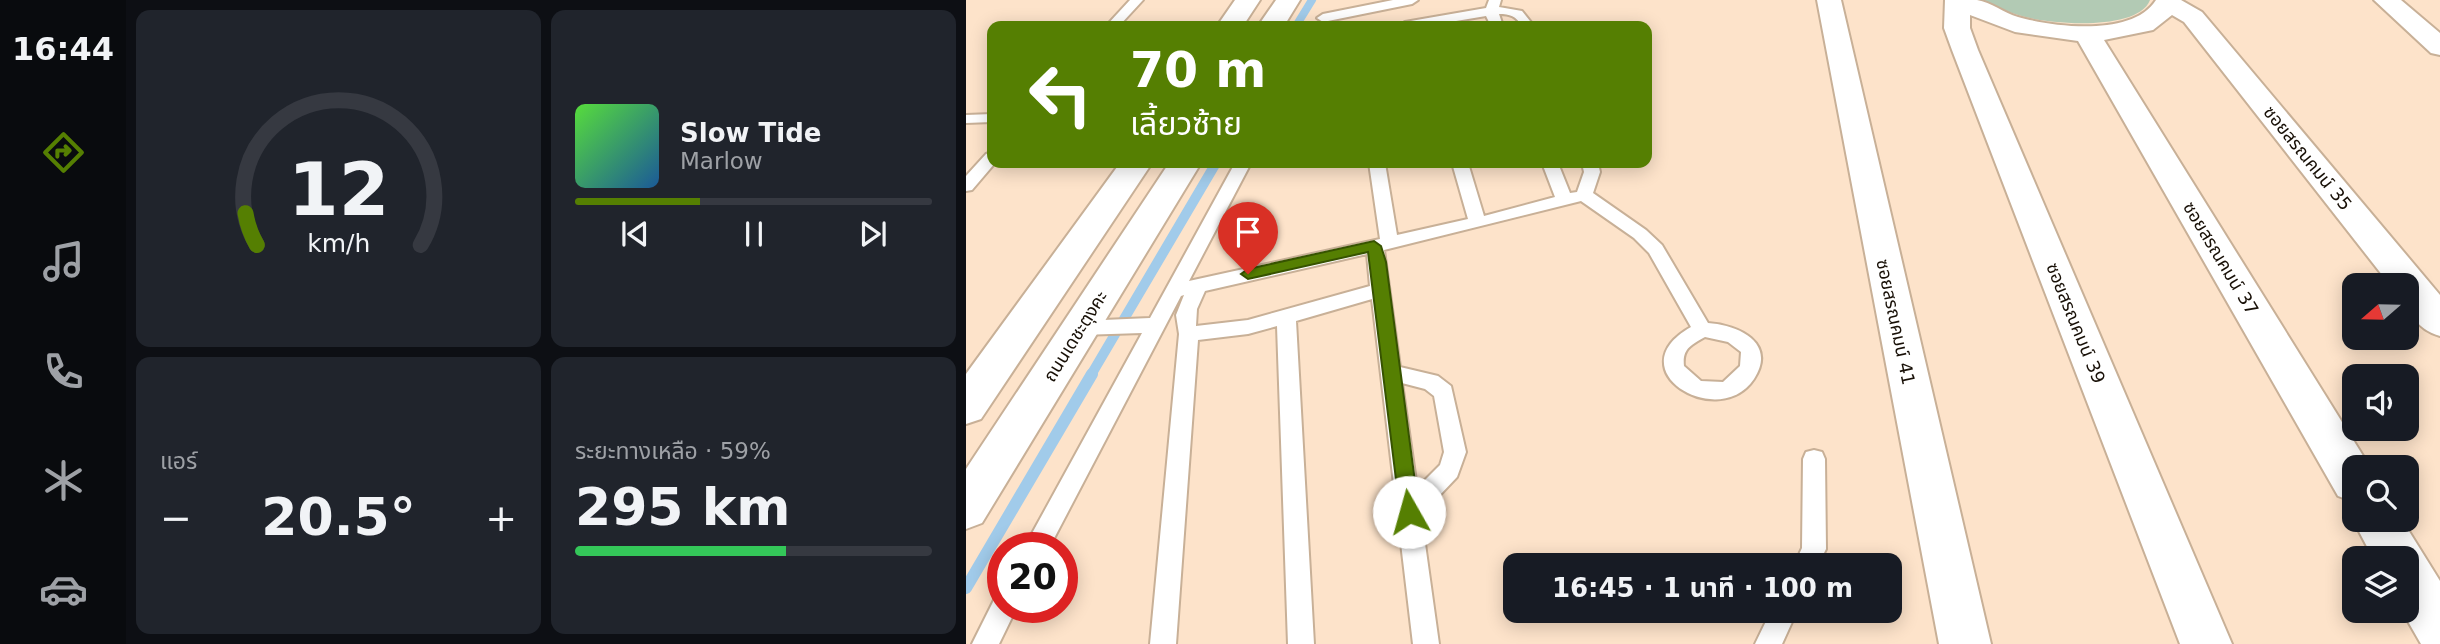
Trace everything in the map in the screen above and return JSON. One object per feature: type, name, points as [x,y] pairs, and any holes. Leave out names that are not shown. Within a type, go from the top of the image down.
[{"type":"street","points":[[1233,21],[1248,0]]},
{"type":"street","points":[[1274,21],[1288,0]]},
{"type":"street","name":"ซอยสรณคมน์ 41","points":[[1829,0],[1965,644]]},
{"type":"street","points":[[1959,0],[2013,24],[2050,32],[2087,34],[2118,32],[2142,25],[2159,15],[2168,2]]},
{"type":"street","name":"ซอยสรณคมน์ 39","points":[[1959,0],[1957,28],[1965,50],[2206,644]]},
{"type":"street","points":[[2386,0],[2440,47]]},
{"type":"street","name":"ซอยสรณคมน์ 35","points":[[2168,2],[2193,17],[2213,39],[2440,322]]},
{"type":"street","name":"ซอยสรณคมน์ 37","points":[[2087,34],[2342,462]]},
{"type":"street","points":[[966,407],[1133,168]]},
{"type":"street","name":"ถนนเดชะตุงคะ","points":[[966,508],[1088,328],[1182,168]]},
{"type":"street","points":[[2419,592],[2440,627]]},
{"type":"lane","points":[[1117,21],[1137,0]]},
{"type":"lane","points":[[1322,21],[1333,0]]},
{"type":"lane","points":[[1325,21],[1412,0]]},
{"type":"lane","points":[[1434,21],[1493,5],[1521,14],[1525,21]]},
{"type":"lane","points":[[966,119],[987,118]]},
{"type":"lane","points":[[966,186],[987,163]]},
{"type":"lane","points":[[1044,532],[1147,326],[1174,291],[1240,168]]},
{"type":"lane","points":[[1377,168],[1380,290],[1426,644]]},
{"type":"lane","points":[[1462,168],[1478,223]]},
{"type":"lane","points":[[1552,168],[1565,201]]},
{"type":"lane","points":[[1584,195],[1591,168]]},
{"type":"lane","points":[[1174,291],[1478,223],[1584,195]]},
{"type":"lane","points":[[1584,195],[1640,234],[1656,249],[1702,330]]},
{"type":"lane","points":[[1163,644],[1189,334],[1184,325],[1186,312],[1198,285]]},
{"type":"lane","points":[[1189,334],[1248,327],[1380,290]]},
{"type":"lane","points":[[1286,318],[1301,644]]},
{"type":"lane","points":[[1088,328],[1147,326]]},
{"type":"lane","points":[[1392,373],[1431,382],[1444,392],[1455,452],[1449,470],[1409,512]]},
{"type":"lane","points":[[1812,553],[1814,459]]},
{"type":"lane","points":[[985,644],[996,623]]},
{"type":"lane","points":[[1768,644],[1778,623]]},
{"type":"green space","points":[[1983,0],[2150,0],[2142,10],[2130,17],[2076,23],[2030,18]]},
{"type":"waterway","points":[[1299,21],[1312,0]]},
{"type":"waterway","points":[[1091,375],[1213,168]]},
{"type":"waterway","points":[[966,588],[1092,374]]},
{"type":"route","points":[[1248,274],[1374,246],[1409,512]]}]
